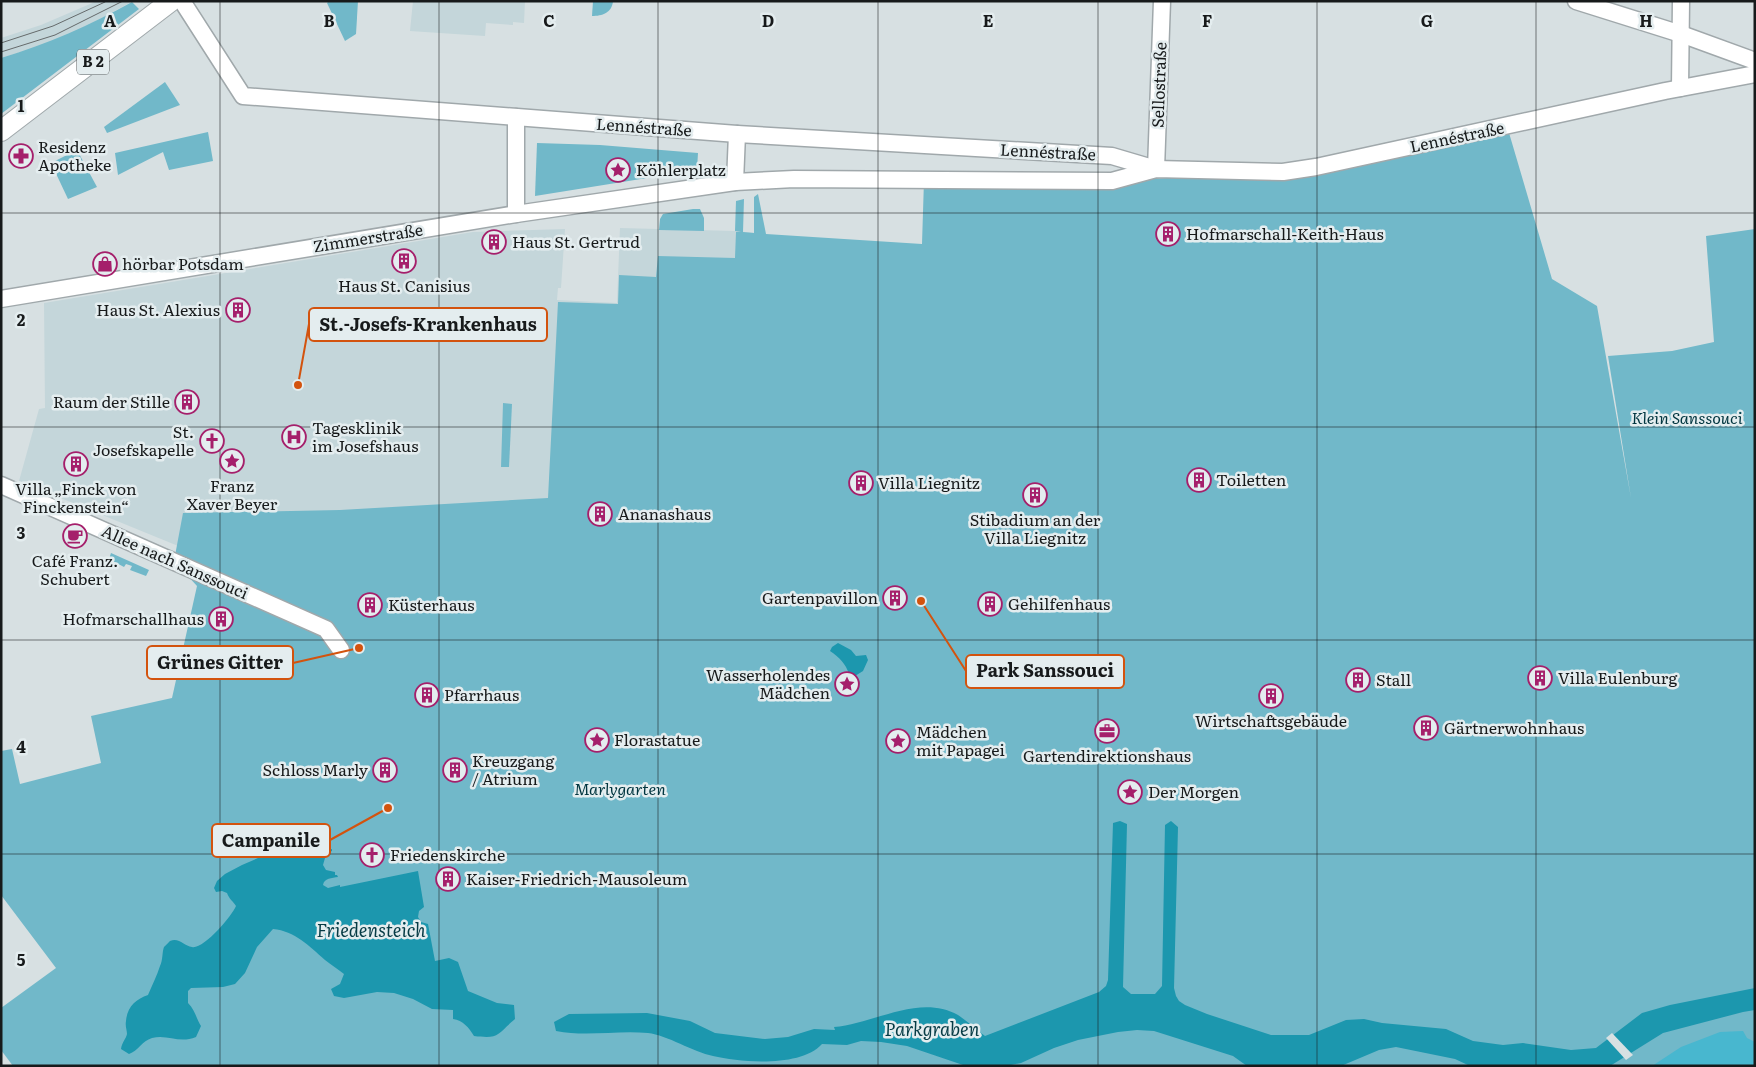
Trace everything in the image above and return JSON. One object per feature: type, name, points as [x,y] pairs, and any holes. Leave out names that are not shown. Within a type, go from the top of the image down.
[{"type":"main road","name":"B 2","points":[[1,132],[171,1]]},
{"type":"street","name":"Lennéstraße","points":[[182,1],[243,96],[737,134],[1112,156],[1156,169],[1283,172],[1316,167],[1680,88],[1755,74]]},
{"type":"street","name":"Sellostraße","points":[[1156,169],[1162,1]]},
{"type":"street","points":[[1576,1],[1681,34],[1755,61]]},
{"type":"street","points":[[1680,88],[1681,1]]},
{"type":"street","points":[[516,117],[516,214]]},
{"type":"street","points":[[735,182],[737,134]]},
{"type":"street","name":"Lennéstraße","points":[[735,182],[794,180],[1112,181],[1156,169]]},
{"type":"street","name":"Zimmerstraße","points":[[1,299],[516,214],[735,182]]},
{"type":"street","name":"Allee nach Sanssouci","points":[[1,485],[326,629],[341,650]]},
{"type":"shaded area","points":[[97,1],[133,1],[85,27],[44,45],[1,58],[1,38],[41,25]]},
{"type":"shaded area","points":[[413,1],[525,1],[524,23],[513,22],[513,25],[486,23],[485,36],[410,31]]},
{"type":"shaded area","points":[[620,228],[735,231],[766,234],[820,470],[188,550],[19,481],[39,409],[45,408],[44,303],[473,232],[565,229],[561,288],[558,288],[557,300],[617,303]]},
{"type":"shaded area","points":[[1743,1031],[1747,1038],[1755,1042],[1755,1066],[1652,1066],[1681,1047],[1720,1032]]},
{"type":"green space","points":[[329,1],[358,1],[356,34],[345,41],[327,3]]},
{"type":"green space","points":[[593,1],[613,1],[609,11],[592,16]]},
{"type":"green space","points":[[132,2],[139,9],[1,114],[1,58],[35,47],[68,33]]},
{"type":"green space","points":[[165,82],[180,105],[107,133],[104,127]]},
{"type":"green space","points":[[1507,126],[1552,279],[1597,306],[1631,498],[1608,356],[1672,351],[1714,342],[1706,236],[1755,229],[1755,1066],[13,1066],[1,1050],[1,1008],[56,968],[1,895],[1,751],[12,749],[20,784],[101,763],[91,716],[172,698],[197,586],[174,561],[183,513],[340,510],[548,498],[558,302],[618,304],[619,275],[656,277],[658,256],[735,258],[736,232],[741,232],[735,231],[736,201],[744,199],[743,232],[754,233],[754,197],[758,194],[766,234],[922,244],[924,180],[1111,181],[1283,172]]},
{"type":"green space","points":[[208,132],[213,161],[169,170],[163,152],[118,175],[115,153]]},
{"type":"green space","points":[[537,143],[600,145],[698,153],[697,170],[535,196]]},
{"type":"green space","points":[[77,150],[97,187],[68,199],[51,163]]},
{"type":"green space","points":[[700,209],[704,218],[704,231],[659,230],[660,219],[663,214]]},
{"type":"green space","points":[[503,403],[512,404],[509,467],[501,467]]},
{"type":"green space","points":[[111,553],[149,570],[146,576],[130,570],[132,566],[126,564],[124,567],[109,559]]},
{"type":"water","points":[[838,643],[851,650],[856,656],[866,655],[868,660],[863,671],[855,676],[849,674],[842,661],[830,651]]},
{"type":"water","name":"Parkgraben","points":[[1120,821],[1127,824],[1123,987],[1131,994],[1155,994],[1162,986],[1165,825],[1171,821],[1178,827],[1174,988],[1176,996],[1185,1005],[1271,1035],[1309,1035],[1346,1020],[1364,1019],[1382,1023],[1446,1029],[1473,1041],[1503,1045],[1523,1043],[1571,1050],[1596,1048],[1642,1013],[1670,1005],[1755,988],[1755,1010],[1663,1033],[1610,1066],[1470,1066],[1455,1059],[1396,1047],[1379,1050],[1341,1066],[1247,1066],[1233,1056],[1154,1031],[1137,1030],[1078,1040],[1054,1048],[1021,1063],[1011,1065],[966,1066],[907,1046],[861,1041],[847,1045],[822,1044],[801,1057],[786,1060],[755,1061],[705,1054],[655,1034],[625,1032],[568,1033],[556,1031],[554,1022],[569,1014],[647,1013],[690,1021],[715,1033],[765,1039],[788,1037],[814,1029],[835,1030],[834,1027],[849,1025],[912,1008],[928,1007],[943,1009],[958,1015],[985,1036],[1099,992],[1106,986],[1108,980],[1113,823]]},
{"type":"water","name":"Friedensteich","points":[[317,838],[318,843],[315,846],[321,852],[332,849],[331,854],[325,858],[323,865],[326,870],[335,872],[335,875],[338,877],[325,881],[323,885],[328,888],[418,871],[424,907],[419,911],[418,917],[421,922],[428,924],[435,961],[449,958],[458,962],[468,991],[497,1003],[514,1005],[515,1019],[497,1035],[489,1037],[474,1036],[468,1027],[453,1019],[453,1010],[432,1009],[413,999],[394,993],[377,992],[344,998],[334,996],[331,989],[340,984],[344,974],[295,936],[273,929],[257,947],[245,973],[235,984],[223,987],[191,988],[188,991],[188,1003],[201,1026],[196,1037],[184,1040],[163,1037],[152,1038],[145,1041],[129,1054],[121,1049],[127,1034],[128,1012],[136,1001],[148,995],[161,964],[164,947],[173,940],[197,947],[217,931],[236,906],[227,893],[222,891],[216,892],[214,888],[217,881],[225,874],[242,865],[290,844]]},
{"type":"pier","points":[[1612,1033],[1633,1055],[1626,1060],[1606,1038]]},
{"type":"tram line","points":[[1,52],[55,35],[123,1]]},
{"type":"tram line","points":[[1,43],[53,26],[105,2]]},
{"type":"place","name":"Residenz Apotheke","points":[[21,156]]},
{"type":"place","name":"Köhlerplatz","points":[[618,170]]},
{"type":"place","name":"Hofmarschall-Keith-Haus","points":[[1168,234]]},
{"type":"place","name":"Haus St. Gertrud","points":[[494,242]]},
{"type":"place","name":"Haus St. Canisius","points":[[404,261]]},
{"type":"place","name":"hörbar Potsdam","points":[[105,264]]},
{"type":"place","name":"Haus St. Alexius","points":[[238,310]]},
{"type":"place","name":"St.-Josefs-Krankenhaus","points":[[298,385]]},
{"type":"place","name":"Raum der Stille","points":[[187,402]]},
{"type":"place","name":"Tagesklinik im Josefshaus","points":[[294,437]]},
{"type":"place","name":"St. Josefskapelle","points":[[212,441]]},
{"type":"place","name":"Franz Xaver Beyer","points":[[232,461]]},
{"type":"place","name":"Villa „Finck von Finckenstein“","points":[[76,464]]},
{"type":"place","name":"Toiletten","points":[[1199,480]]},
{"type":"place","name":"Villa Liegnitz","points":[[861,483]]},
{"type":"place","name":"Stibadium an der Villa Liegnitz","points":[[1035,495]]},
{"type":"place","name":"Ananashaus","points":[[600,514]]},
{"type":"place","name":"Café Franz. Schubert","points":[[75,536]]},
{"type":"place","name":"Gartenpavillon","points":[[895,598]]},
{"type":"place","name":"Park Sanssouci","points":[[921,601]]},
{"type":"place","name":"Gehilfenhaus","points":[[990,604]]},
{"type":"place","name":"Küsterhaus","points":[[370,605]]},
{"type":"place","name":"Hofmarschallhaus","points":[[221,619]]},
{"type":"place","name":"Grünes Gitter","points":[[359,648]]},
{"type":"place","name":"Villa Eulenburg","points":[[1540,678]]},
{"type":"place","name":"Stall","points":[[1358,680]]},
{"type":"place","name":"Wasserholendes Mädchen","points":[[847,684]]},
{"type":"place","name":"Pfarrhaus","points":[[427,695]]},
{"type":"place","name":"Wirtschaftsgebäude","points":[[1271,696]]},
{"type":"place","name":"Gärtnerwohnhaus","points":[[1426,728]]},
{"type":"place","name":"Gartendirektionshaus","points":[[1107,731]]},
{"type":"place","name":"Florastatue","points":[[597,740]]},
{"type":"place","name":"Mädchen mit Papagei","points":[[898,741]]},
{"type":"place","name":"Schloss Marly","points":[[385,770]]},
{"type":"place","name":"Kreuzgang / Atrium","points":[[455,770]]},
{"type":"place","name":"Der Morgen","points":[[1130,792]]},
{"type":"place","name":"Campanile","points":[[388,808]]},
{"type":"place","name":"Friedenskirche","points":[[372,855]]},
{"type":"place","name":"Kaiser-Friedrich-Mausoleum","points":[[448,879]]},
{"type":"park label","name":"Klein Sanssouci","points":[[1687,418]]},
{"type":"park label","name":"Marlygarten","points":[[620,789]]}]
